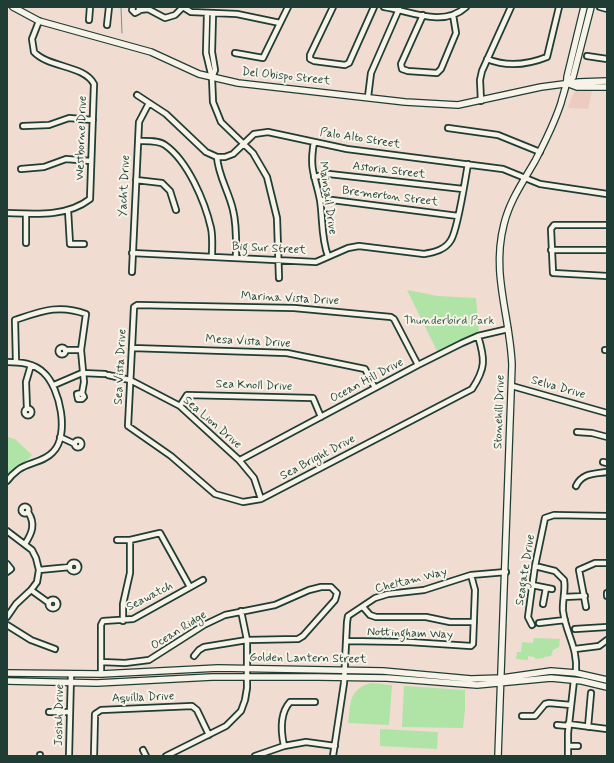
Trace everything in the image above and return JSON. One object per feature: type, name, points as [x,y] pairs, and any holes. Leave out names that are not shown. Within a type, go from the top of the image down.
[{"type":"main road","name":"Del Obispo Street","points":[[13,7],[39,21],[151,52],[212,78],[238,83],[446,105],[468,105],[532,89],[567,84],[607,81]]},
{"type":"main road","name":"Stonehill Drive","points":[[498,756],[512,386],[512,350],[500,285],[499,250],[508,209],[550,132],[567,84],[567,77],[584,7]]},
{"type":"main road","name":"Stonehill Drive","points":[[567,84],[573,78],[591,7]]},
{"type":"main road","name":"Del Obispo Street","points":[[567,84],[577,87],[607,87]]},
{"type":"main road","name":"Golden Lantern Street","points":[[7,672],[101,674],[190,669],[246,669],[345,674]]},
{"type":"main road","name":"Golden Lantern Street","points":[[501,681],[550,671],[584,674],[607,680]]},
{"type":"main road","name":"Golden Lantern Street","points":[[7,681],[115,683],[212,676],[247,677],[393,672],[501,681],[563,678],[607,687]]},
{"type":"main road","points":[[563,678],[576,673]]},
{"type":"main road","points":[[574,680],[584,674]]},
{"type":"street","points":[[89,20],[90,7]]},
{"type":"street","points":[[107,25],[109,7]]},
{"type":"street","points":[[133,7],[134,12],[137,13],[139,8],[148,9],[165,18],[175,15],[183,7],[191,12],[207,14],[237,14],[280,23]]},
{"type":"street","points":[[235,53],[263,58],[288,7]]},
{"type":"street","points":[[333,7],[310,55],[310,59],[314,61],[345,65],[349,63],[374,7]]},
{"type":"street","points":[[384,7],[399,9],[434,18],[455,14],[466,7]]},
{"type":"street","points":[[481,101],[480,80],[487,59],[511,7]]},
{"type":"street","points":[[487,59],[499,64],[509,65],[536,62],[547,57],[559,7]]},
{"type":"street","points":[[600,7],[607,9]]},
{"type":"street","points":[[368,97],[371,73],[399,9]]},
{"type":"street","points":[[207,14],[206,53],[212,78],[212,97],[217,114],[228,130],[243,142],[260,162],[271,188],[278,224],[280,278]]},
{"type":"street","points":[[212,78],[215,70],[212,52],[213,14]]},
{"type":"street","points":[[423,15],[401,64],[402,69],[408,71],[437,73],[441,69],[456,33],[455,14]]},
{"type":"street","name":"Westborne Drive","points":[[39,21],[32,39],[34,52],[38,56],[88,76],[94,84],[90,199],[84,204],[68,210]]},
{"type":"street","points":[[587,56],[607,59]]},
{"type":"street","points":[[138,95],[166,114],[206,152],[217,157],[218,166],[233,209],[236,225],[236,257]]},
{"type":"street","name":"Yacht Drive","points":[[132,272],[139,122],[149,103]]},
{"type":"street","points":[[23,126],[49,125],[69,118],[93,120]]},
{"type":"street","points":[[448,128],[498,135],[540,152]]},
{"type":"street","name":"Palo Alto Street","points":[[217,157],[230,156],[243,142],[254,134],[261,132],[280,134],[347,150],[503,169],[540,184],[607,194]]},
{"type":"street","points":[[138,140],[152,141],[164,145],[189,173],[199,194],[211,229],[212,256]]},
{"type":"street","name":"Mainsail Drive","points":[[314,142],[311,159],[320,200],[324,243],[328,256]]},
{"type":"street","points":[[21,169],[44,168],[66,159],[91,161]]},
{"type":"street","points":[[458,216],[468,164]]},
{"type":"street","name":"Astoria Street","points":[[314,177],[329,174],[463,189]]},
{"type":"street","points":[[136,180],[162,183],[170,191],[176,210]]},
{"type":"street","name":"Bremerton Street","points":[[320,200],[332,200],[458,216]]},
{"type":"street","points":[[7,213],[52,214],[68,210],[70,244],[84,244]]},
{"type":"street","points":[[26,214],[26,243]]},
{"type":"street","name":"Big Sur Street","points":[[132,253],[316,262],[348,248],[359,246],[424,254],[439,251],[446,246],[453,235],[458,216]]},
{"type":"street","points":[[607,225],[554,225],[551,229],[553,273],[607,276]]},
{"type":"street","points":[[551,250],[607,250]]},
{"type":"street","name":"Marina Vista Drive","points":[[134,307],[141,304],[294,308],[391,317],[394,319],[418,365]]},
{"type":"street","name":"Sea Vista Drive","points":[[130,428],[128,423],[134,307]]},
{"type":"street","points":[[16,362],[15,320],[49,308],[65,308],[86,314],[82,350],[82,373],[84,382],[82,393]]},
{"type":"street","name":"Ocean Hill Drive","points":[[240,460],[418,365],[478,336],[508,329]]},
{"type":"street","name":"Sea Bright Drive","points":[[130,428],[172,456],[215,494],[243,502],[261,499],[472,389],[481,374],[483,365],[483,352],[478,336]]},
{"type":"street","name":"Mesa Vista Drive","points":[[132,348],[287,352],[365,369],[374,388]]},
{"type":"street","points":[[65,350],[82,350]]},
{"type":"street","points":[[7,362],[31,365],[45,373],[54,385],[60,409],[62,426],[60,437],[54,452],[43,460],[18,469],[7,481]]},
{"type":"street","points":[[27,409],[26,382],[31,365]]},
{"type":"street","name":"Sea Lion Drive","points":[[54,385],[82,373],[107,375],[130,380],[180,406],[240,460],[254,478],[261,499]]},
{"type":"street","name":"Selva Drive","points":[[512,386],[607,413]]},
{"type":"street","name":"Sea Knoll Drive","points":[[180,406],[188,394],[313,398],[321,417]]},
{"type":"street","points":[[577,432],[592,433],[607,437]]},
{"type":"street","points":[[60,437],[75,444]]},
{"type":"street","points":[[576,486],[579,479],[587,474],[607,472]]},
{"type":"street","points":[[25,544],[32,532],[33,527],[32,517],[28,512]]},
{"type":"street","name":"Seagate Drive","points":[[532,625],[528,617],[535,566],[545,518],[554,515],[607,516]]},
{"type":"street","points":[[7,531],[25,544],[36,558],[39,570],[37,582],[16,604],[7,617]]},
{"type":"street","points":[[117,540],[130,540],[160,533],[190,587]]},
{"type":"street","points":[[123,621],[123,604],[130,573],[130,540]]},
{"type":"street","points":[[586,607],[580,569],[596,563],[607,564]]},
{"type":"street","points":[[7,564],[11,568],[7,572]]},
{"type":"street","points":[[535,566],[555,571],[561,575],[564,580],[563,610],[575,649],[577,660],[576,673]]},
{"type":"street","points":[[39,570],[70,567]]},
{"type":"street","name":"Cheltam Way","points":[[346,641],[348,616],[375,598],[388,594],[424,590],[472,575],[506,572]]},
{"type":"street","points":[[363,607],[370,615],[376,617],[426,617],[450,622],[474,622],[475,590],[472,575]]},
{"type":"street","name":"Seawatch","points":[[101,662],[101,625],[103,621],[123,621],[133,619],[203,580]]},
{"type":"street","points":[[532,585],[552,589]]},
{"type":"street","name":"Ocean Ridge","points":[[101,662],[125,663],[152,659],[204,625],[225,615],[275,605],[313,588],[326,586],[334,588],[337,593],[335,600],[303,636],[293,640],[247,640]]},
{"type":"street","points":[[543,604],[546,588]]},
{"type":"street","points":[[31,590],[49,603]]},
{"type":"street","points":[[564,597],[585,596]]},
{"type":"street","points":[[166,756],[226,726],[241,711],[245,700],[247,677],[247,640],[241,611]]},
{"type":"street","points":[[540,623],[565,620]]},
{"type":"street","name":"Nottingham Way","points":[[346,641],[409,642],[469,646],[473,644],[474,622]]},
{"type":"street","points":[[7,625],[31,640],[55,649]]},
{"type":"street","points":[[575,629],[607,627]]},
{"type":"street","points":[[194,656],[204,647],[247,640]]},
{"type":"street","points":[[575,649],[599,646],[607,640]]},
{"type":"street","points":[[333,756],[345,674],[346,641]]},
{"type":"street","points":[[101,662],[101,674]]},
{"type":"street","name":"Josiah Drive","points":[[70,756],[71,674]]},
{"type":"street","points":[[565,756],[568,756],[568,725],[574,680]]},
{"type":"street","points":[[588,727],[591,693]]},
{"type":"street","points":[[284,746],[281,731],[286,706],[290,702],[315,702]]},
{"type":"street","points":[[522,716],[535,716],[545,704],[549,703],[571,705]]},
{"type":"street","name":"Aquilla Drive","points":[[94,756],[96,714],[99,710],[188,706],[197,710],[210,735]]},
{"type":"street","points":[[49,712],[70,712]]},
{"type":"street","points":[[557,725],[607,729]]},
{"type":"street","points":[[255,756],[284,746],[306,742],[335,746]]},
{"type":"street","points":[[568,746],[578,746]]},
{"type":"street","points":[[143,750],[146,756]]},
{"type":"shaded area","points":[[576,91],[592,91],[588,109],[568,108],[573,94]]},
{"type":"green space","name":"Thunderbird Park","points":[[407,290],[438,296],[476,298],[479,333],[438,353]]},
{"type":"green space","points":[[7,437],[15,439],[32,455],[7,481]]},
{"type":"green space","points":[[534,638],[560,639],[559,647],[553,650],[551,656],[544,658],[535,659],[535,657],[528,656],[528,660],[516,659],[517,652],[521,652],[522,642],[533,643]]},
{"type":"green space","points":[[263,654],[282,655],[281,662],[263,662]]},
{"type":"green space","points":[[371,683],[392,685],[389,725],[348,723],[354,693],[358,689]]},
{"type":"green space","points":[[404,686],[465,690],[463,728],[402,727]]},
{"type":"green space","points":[[380,729],[438,732],[437,749],[380,746]]},
{"type":"waterway","points":[[121,7],[122,33]]}]
